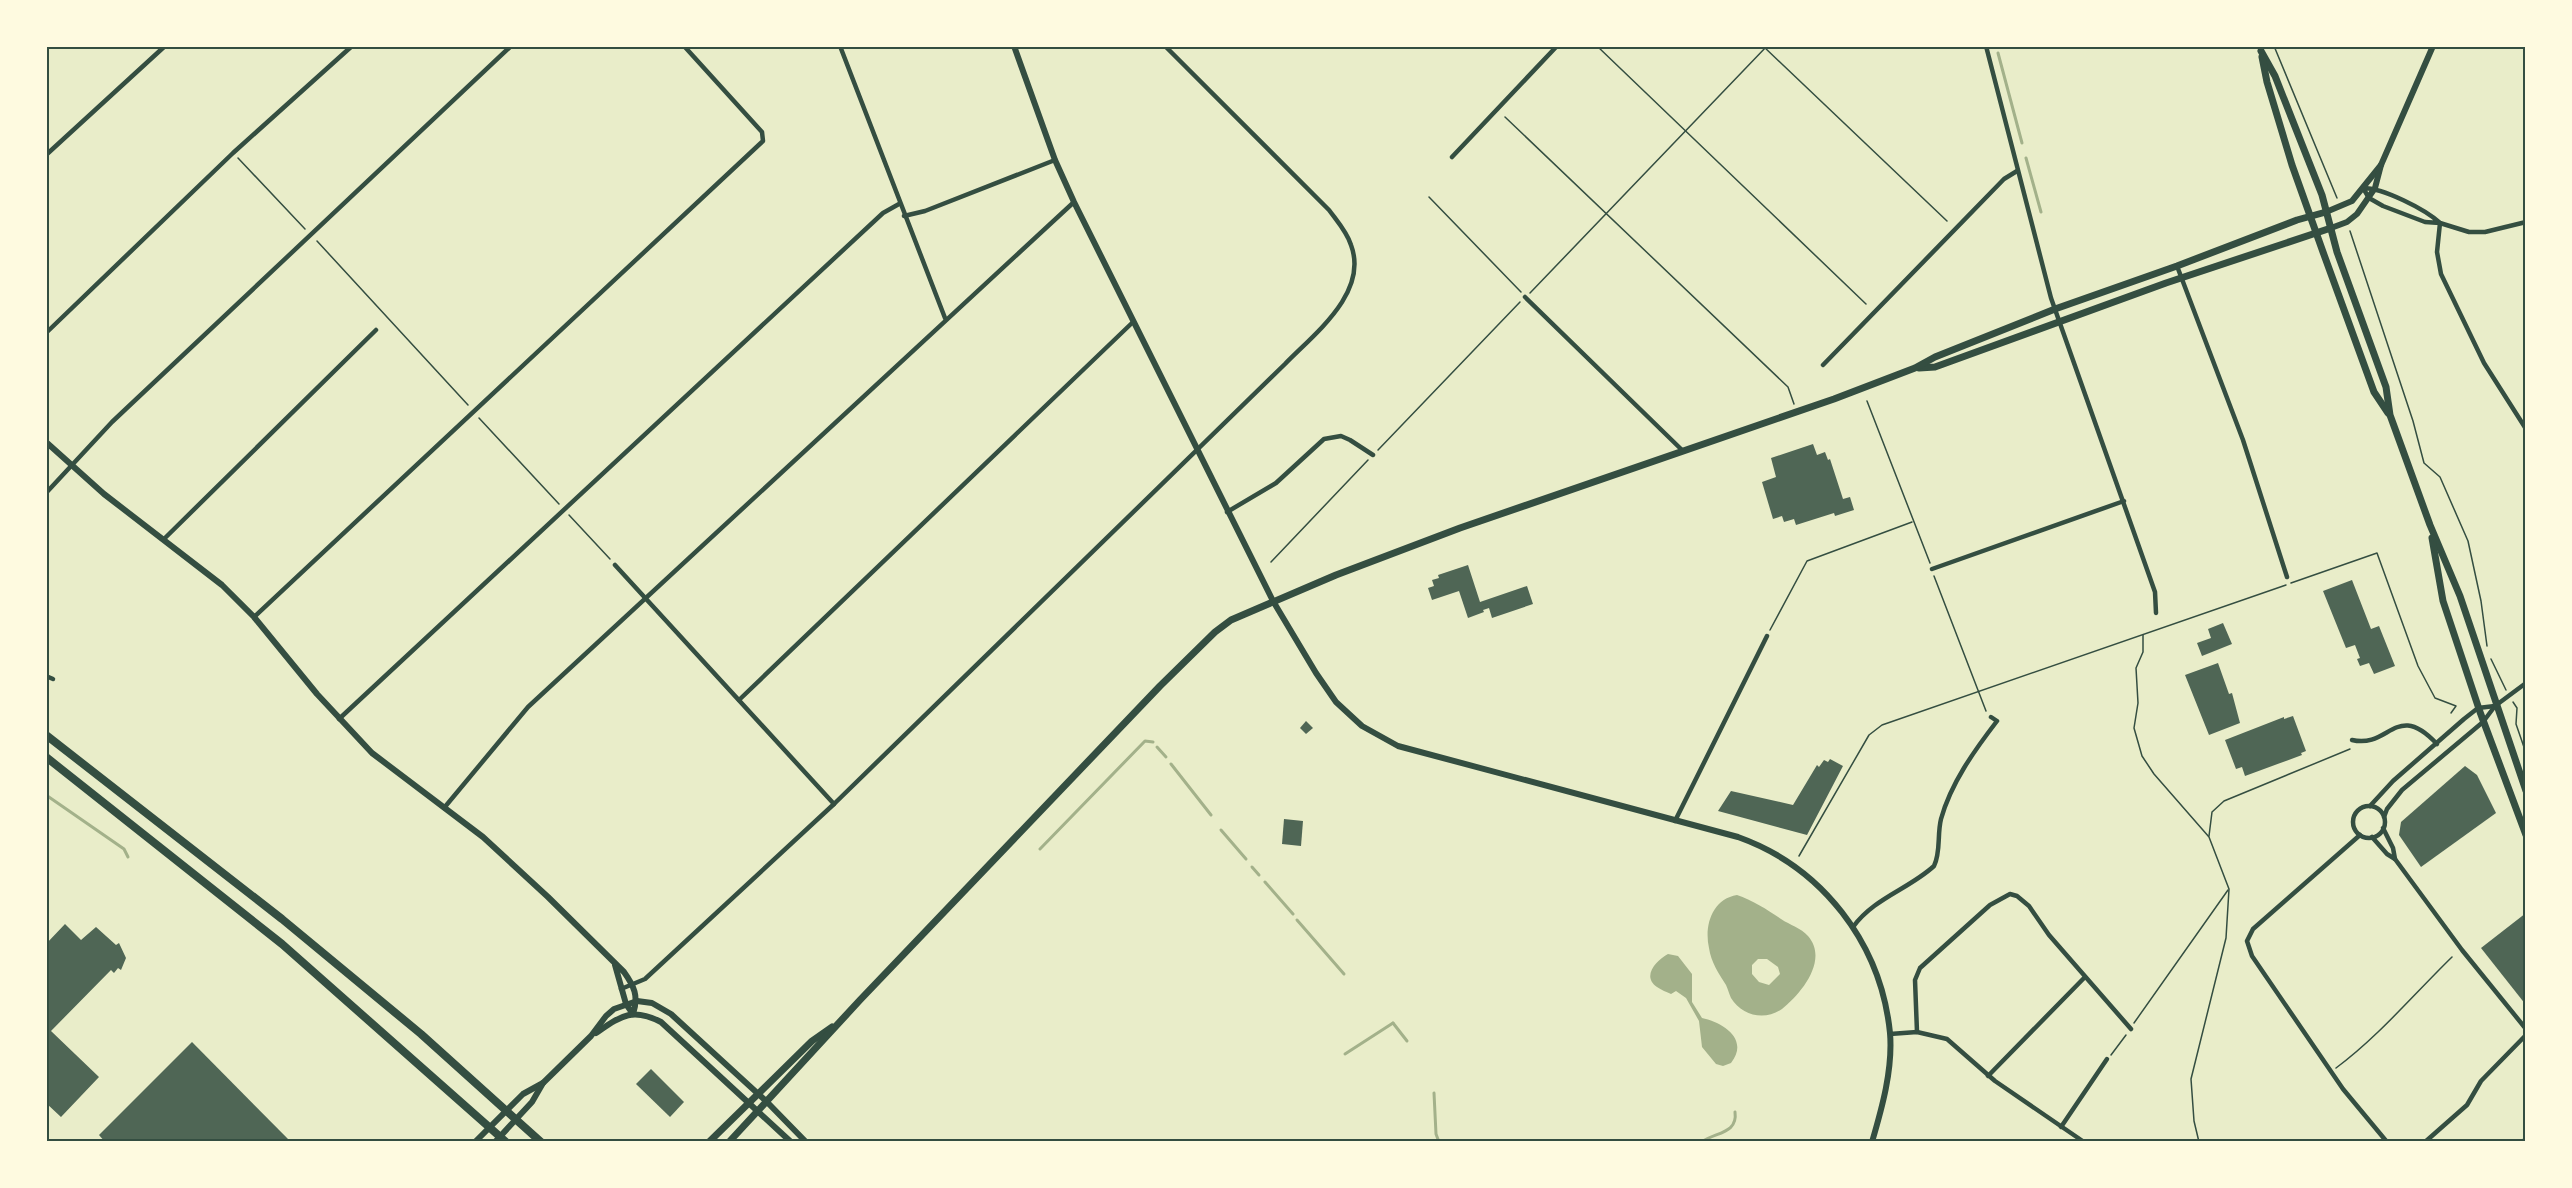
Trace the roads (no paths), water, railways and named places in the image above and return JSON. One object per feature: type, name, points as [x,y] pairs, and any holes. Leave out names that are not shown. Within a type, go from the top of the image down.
[{"type":"main road","points":[[2260,49],[2275,76],[2326,212],[2386,387],[2390,415],[2430,525],[2460,596],[2495,706],[2526,791]]},
{"type":"main road","points":[[2260,49],[2267,82],[2316,232],[2374,392],[2390,415]]},
{"type":"main road","points":[[729,1142],[1136,710],[1231,620],[1273,601],[1460,528],[1796,412],[1916,368],[1935,357],[2055,309],[2177,266],[2310,215],[2326,212]]},
{"type":"main road","points":[[1916,368],[1935,367],[2059,321],[2331,228]]},
{"type":"main road","points":[[2430,525],[2443,601],[2478,708],[2526,835]]},
{"type":"main road","points":[[46,735],[282,919],[421,1034],[541,1142]]},
{"type":"main road","points":[[46,758],[282,944],[490,1126],[501,1140]]},
{"type":"main road","points":[[709,1142],[812,1041],[839,1023]]},
{"type":"street","points":[[46,155],[165,46]]},
{"type":"street","points":[[46,333],[233,153],[352,46]]},
{"type":"street","points":[[46,493],[129,406],[511,46]]},
{"type":"street","points":[[254,617],[763,141],[762,132],[684,46]]},
{"type":"street","points":[[840,46],[899,204],[945,318]]},
{"type":"street","points":[[1014,46],[1055,160],[1133,322],[1273,601],[1336,702],[1362,726],[1398,746],[1572,791],[1754,843],[1789,862],[1826,892],[1864,944],[1882,990],[1890,1034],[1886,1082],[1872,1142]]},
{"type":"street","points":[[621,989],[645,979],[834,804],[1285,364],[1339,308],[1351,284],[1354,264],[1352,246],[1344,230],[1329,210],[1165,46]]},
{"type":"street","points":[[1452,157],[1557,46]]},
{"type":"street","points":[[1986,46],[2055,309],[2155,592],[2156,613]]},
{"type":"street","points":[[2331,228],[2347,222],[2357,214],[2375,188],[2381,165],[2433,46]]},
{"type":"street","points":[[904,216],[925,211],[1055,160]]},
{"type":"street","points":[[2326,212],[2352,201],[2381,165]]},
{"type":"street","points":[[1823,365],[1997,186],[2017,171]]},
{"type":"street","points":[[2363,188],[2375,188],[2431,215],[2440,223]]},
{"type":"street","points":[[2363,188],[2369,198],[2425,222],[2440,223],[2469,232],[2486,232],[2526,222]]},
{"type":"street","points":[[444,808],[528,706],[1074,201]]},
{"type":"street","points":[[339,718],[883,213],[899,204]]},
{"type":"street","points":[[2440,223],[2437,252],[2441,274],[2484,363],[2526,429]]},
{"type":"street","points":[[2177,266],[2243,440],[2286,578]]},
{"type":"street","points":[[1525,297],[1683,451]]},
{"type":"street","points":[[739,700],[1133,322]]},
{"type":"street","points":[[164,539],[376,330]]},
{"type":"street","points":[[1227,512],[1276,483],[1324,439],[1341,436],[1373,455]]},
{"type":"street","points":[[46,442],[104,494],[222,585],[254,617],[339,718],[372,753],[483,837],[548,897],[624,972],[633,985],[637,1000],[633,1014]]},
{"type":"street","points":[[1932,568],[2124,501]]},
{"type":"street","points":[[615,565],[834,804]]},
{"type":"street","points":[[1675,821],[1767,636]]},
{"type":"street","points":[[46,676],[53,679]]},
{"type":"street","points":[[2395,859],[2384,828],[2387,809],[2402,790],[2483,722],[2495,706],[2526,682]]},
{"type":"street","points":[[2370,806],[2393,781],[2478,708],[2495,706]]},
{"type":"street","points":[[1853,927],[1860,917],[1879,902],[1934,866],[1941,821],[1948,799],[1978,745],[1997,722],[1991,717]]},
{"type":"street","points":[[2352,740],[2360,742],[2368,740],[2406,724],[2424,730],[2437,744]]},
{"type":"street","points":[[2384,817],[2380,810],[2370,806],[2362,807],[2354,815],[2354,826],[2360,835],[2372,837],[2384,828]]},
{"type":"street","points":[[2360,835],[2253,929],[2247,941],[2252,956],[2331,1071],[2387,1142]]},
{"type":"street","points":[[2372,837],[2386,854],[2395,859],[2462,950],[2526,1029]]},
{"type":"street","points":[[1917,1032],[1916,980],[1920,968],[1990,905],[2010,894],[2017,896],[2029,906],[2049,935],[2131,1029]]},
{"type":"street","points":[[615,965],[626,1004],[633,1014]]},
{"type":"street","points":[[1988,1076],[2085,977]]},
{"type":"street","points":[[501,1140],[532,1102],[543,1083],[591,1036],[614,1009],[637,1000],[652,1003],[671,1014],[767,1102],[806,1142]]},
{"type":"street","points":[[591,1036],[619,1017],[633,1014],[649,1016],[661,1022],[791,1142]]},
{"type":"street","points":[[1890,1034],[1917,1032],[1947,1039],[1962,1050],[1988,1076],[2084,1142]]},
{"type":"street","points":[[2425,1142],[2467,1105],[2481,1081],[2526,1035]]},
{"type":"street","points":[[2061,1127],[2108,1059]]},
{"type":"street","points":[[475,1142],[523,1094],[543,1083]]},
{"type":"waterway","points":[[1998,53],[2022,143]]},
{"type":"waterway","points":[[2026,158],[2041,212]]},
{"type":"waterway","points":[[1040,849],[1145,741],[1153,742]]},
{"type":"waterway","points":[[1157,747],[1166,757]]},
{"type":"waterway","points":[[1171,764],[1211,815]]},
{"type":"waterway","points":[[46,795],[124,849],[128,857]]},
{"type":"waterway","points":[[1221,830],[1246,859]]},
{"type":"waterway","points":[[1252,867],[1259,875]]},
{"type":"waterway","points":[[1265,882],[1293,914]]},
{"type":"waterway","points":[[1297,920],[1344,974]]},
{"type":"waterway","points":[[1393,1023],[1407,1041]]},
{"type":"waterway","points":[[1345,1054],[1393,1023]]},
{"type":"waterway","points":[[1434,1093],[1436,1134],[1439,1142]]},
{"type":"waterway","points":[[1702,1142],[1729,1129],[1733,1125],[1735,1112]]}]
